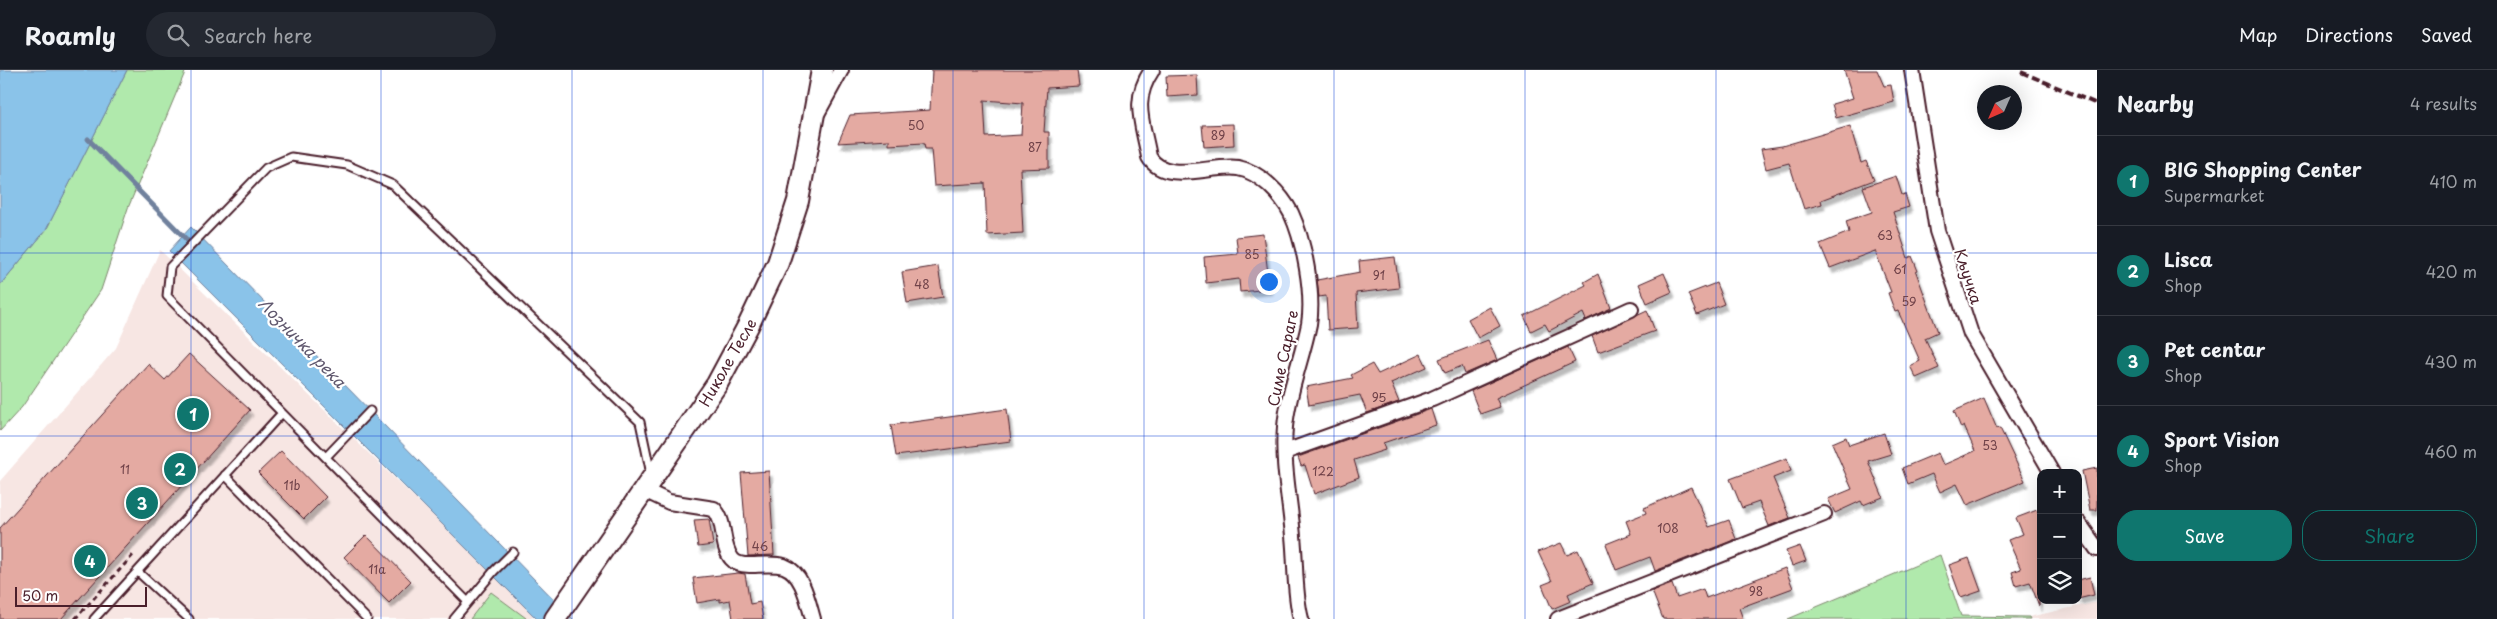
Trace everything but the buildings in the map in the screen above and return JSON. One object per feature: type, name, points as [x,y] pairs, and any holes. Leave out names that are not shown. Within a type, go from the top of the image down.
[{"type":"street","name":"Николе Тесле","points":[[555,619],[717,384],[748,326],[778,263],[798,201],[822,70]]},
{"type":"street","points":[[814,119],[841,70]]},
{"type":"street","name":"Симе Сараге","points":[[1152,70],[1142,86],[1139,106],[1153,164],[1168,172],[1236,168],[1248,170],[1267,183],[1275,192],[1290,212],[1299,234],[1310,311],[1287,409],[1285,452],[1301,619]]},
{"type":"street","name":"Кључка","points":[[1912,70],[1937,231],[1971,334],[2050,469]]},
{"type":"street","points":[[1285,452],[1432,399],[1631,309]]},
{"type":"street","points":[[648,484],[669,502],[714,509],[721,516],[727,552],[732,560],[742,565],[783,566],[792,572],[799,580],[813,619]]},
{"type":"street","points":[[1558,619],[1824,514]]},
{"type":"street","points":[[2082,528],[2097,549]]},
{"type":"lane","points":[[467,601],[167,296],[170,267],[266,168],[291,157],[346,166],[393,185],[640,422],[648,484]]},
{"type":"lane","points":[[326,457],[370,410]]},
{"type":"lane","points":[[94,619],[282,413]]},
{"type":"lane","points":[[225,475],[367,619]]},
{"type":"lane","points":[[454,619],[467,601],[513,552]]},
{"type":"lane","points":[[138,572],[189,619]]},
{"type":"shaded area","points":[[160,250],[534,614],[530,619],[0,619],[0,481],[116,348]]},
{"type":"shaded area","points":[[2097,602],[2097,619],[2030,619],[2029,617]]},
{"type":"green space","points":[[127,70],[186,70],[128,208],[101,290],[22,407],[0,431],[0,285],[46,230]]},
{"type":"green space","points":[[1940,555],[1961,616],[2029,617],[2030,619],[1788,619]]},
{"type":"green space","points":[[491,592],[526,618],[470,619]]},
{"type":"water","points":[[0,70],[127,70],[46,230],[0,285]]},
{"type":"water","points":[[191,227],[573,619],[537,619],[169,251]]},
{"type":"waterway","name":"Лозничка река","points":[[88,139],[187,240]]},
{"type":"railway","points":[[2021,72],[2097,104]]},
{"type":"place","name":"BIG Shopping Center","points":[[193,414]]},
{"type":"place","name":"Lisca","points":[[180,469]]},
{"type":"place","name":"Pet centar","points":[[142,503]]},
{"type":"place","name":"Sport Vision","points":[[90,561]]}]
